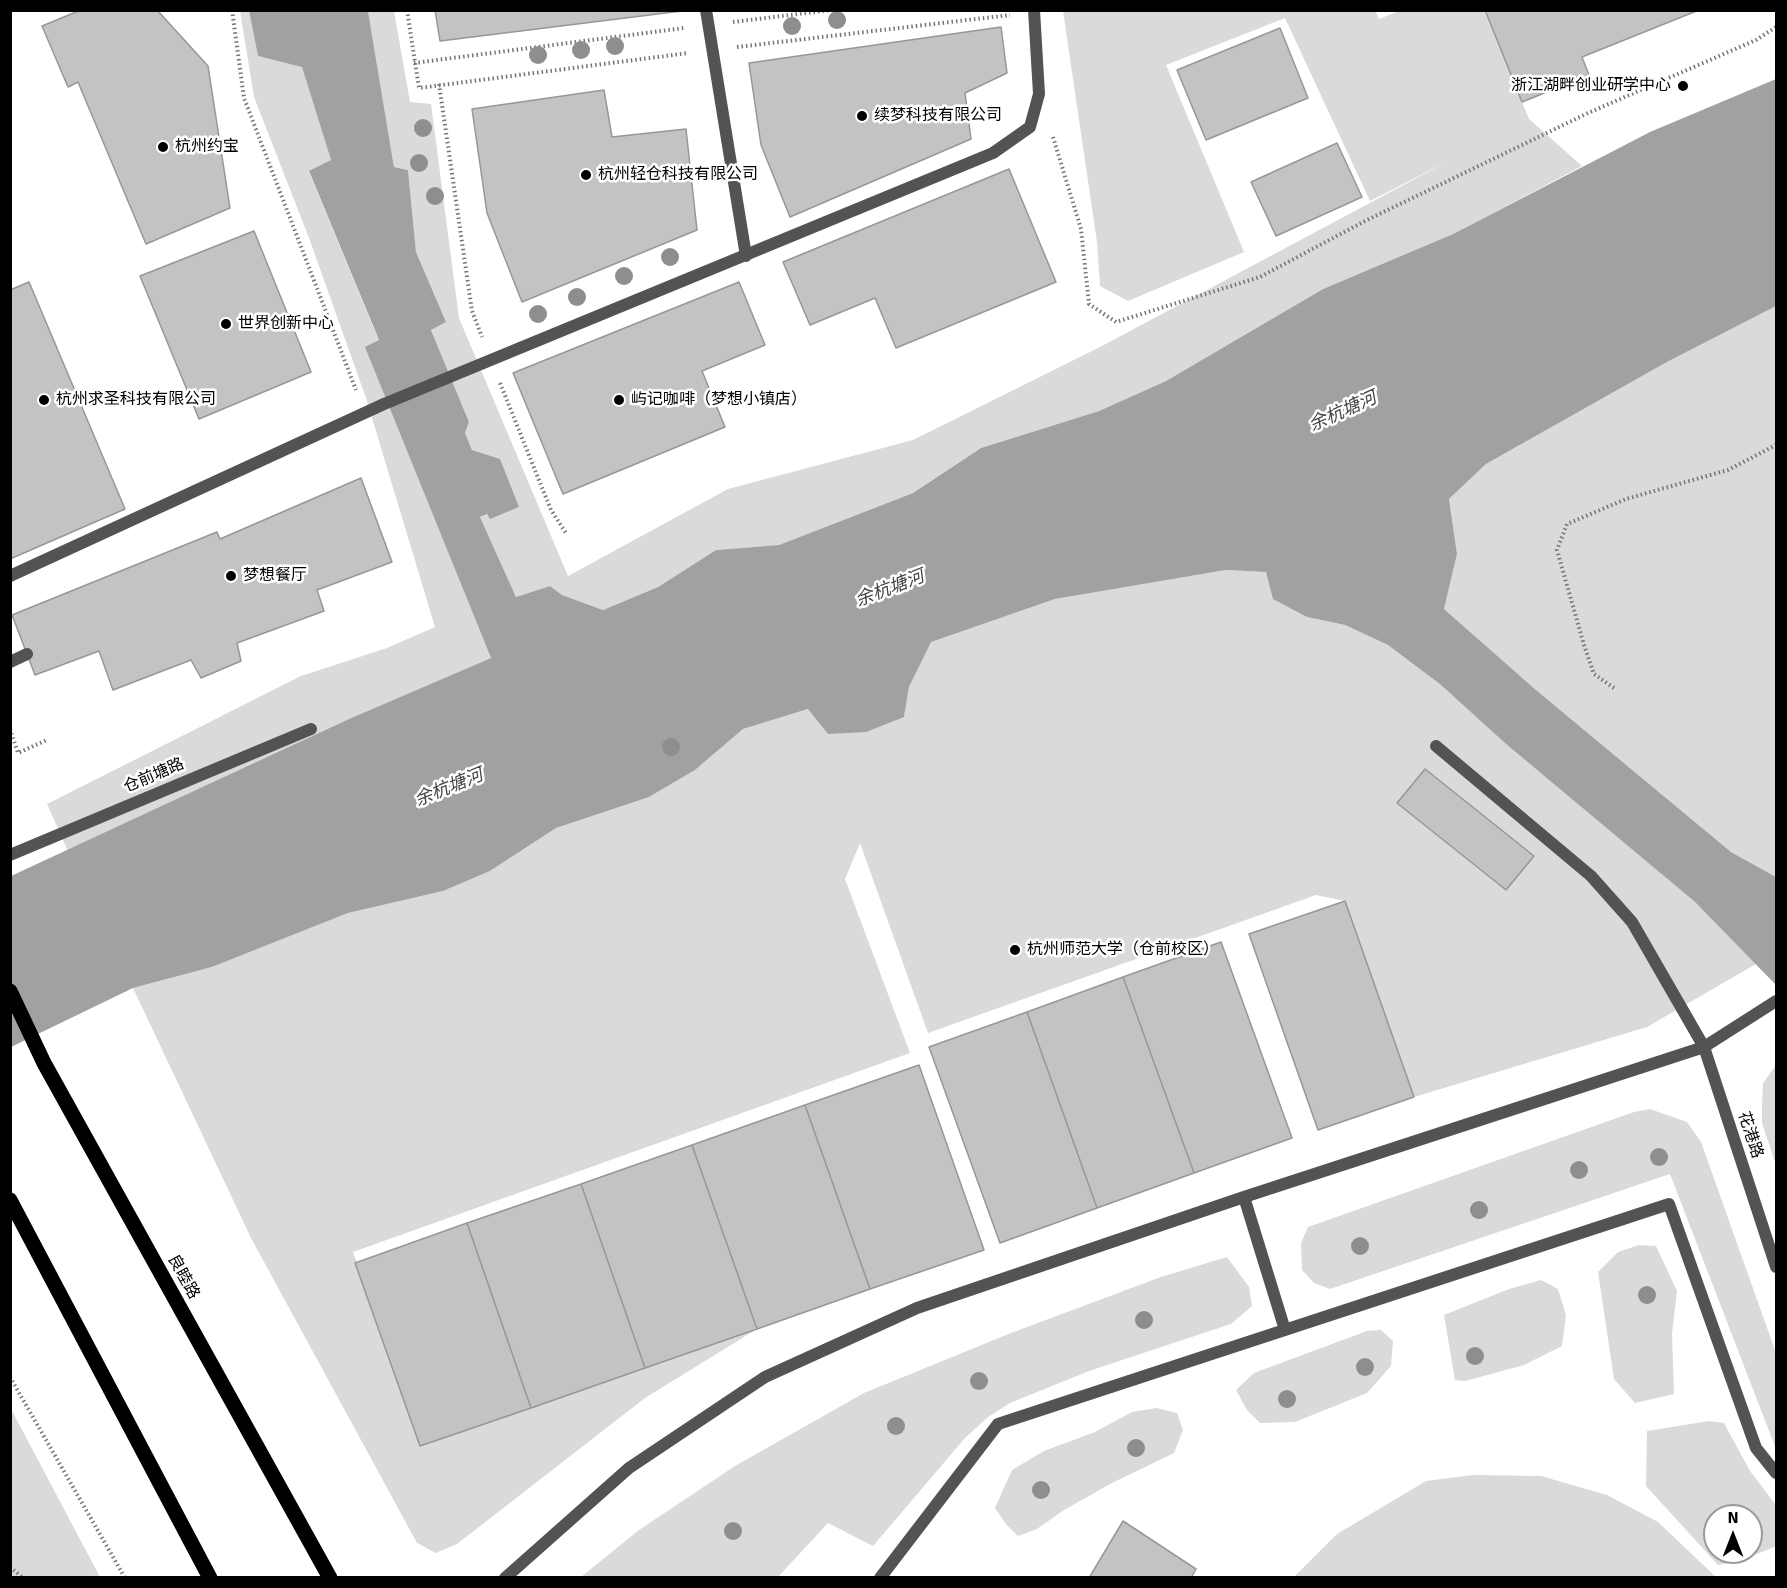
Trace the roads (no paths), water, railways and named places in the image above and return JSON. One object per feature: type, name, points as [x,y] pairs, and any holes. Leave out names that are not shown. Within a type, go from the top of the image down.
[{"type":"main road","name":"良睦路","points":[[10,991],[44,1064],[330,1578]]},
{"type":"main road","points":[[10,1200],[210,1578]]},
{"type":"lane","points":[[706,10],[746,256]]},
{"type":"lane","points":[[10,576],[384,404],[993,153],[1030,127],[1039,94],[1034,10]]},
{"type":"lane","points":[[10,662],[27,654]]},
{"type":"lane","name":"仓前塘路","points":[[10,855],[311,729]]},
{"type":"lane","name":"花港路","points":[[1436,746],[1591,876],[1625,914],[1704,1047],[1776,1267]]},
{"type":"lane","points":[[505,1578],[629,1468],[765,1377],[917,1308],[1244,1197],[1704,1047],[1776,1001]]},
{"type":"lane","points":[[1244,1197],[1285,1330]]},
{"type":"lane","points":[[880,1578],[998,1424],[1670,1204],[1756,1448],[1776,1473]]},
{"type":"water","name":"余杭塘河","points":[[249,11],[368,11],[394,167],[408,170],[416,252],[446,322],[431,330],[469,422],[465,433],[472,450],[500,459],[519,507],[490,519],[487,514],[480,517],[516,597],[550,586],[562,595],[603,610],[658,587],[716,550],[779,545],[913,493],[981,448],[1099,411],[1166,381],[1323,289],[1453,234],[1650,132],[1776,79],[1776,306],[1667,362],[1486,464],[1449,499],[1457,554],[1444,609],[1536,690],[1731,852],[1776,877],[1776,985],[1695,902],[1505,743],[1441,685],[1388,645],[1345,625],[1307,617],[1273,599],[1266,572],[1226,570],[1055,599],[931,642],[909,687],[904,717],[866,732],[828,734],[808,709],[743,729],[695,770],[649,797],[556,828],[490,871],[443,891],[348,913],[212,967],[133,988],[11,1047],[11,876],[349,719],[491,658],[365,347],[379,340],[309,171],[331,160],[302,67],[258,56]]},
{"type":"place","name":"浙江湖畔创业研学中心","points":[[1683,86]]},
{"type":"place","name":"续梦科技有限公司","points":[[862,116]]},
{"type":"place","name":"杭州约宝","points":[[163,147]]},
{"type":"place","name":"杭州轻仓科技有限公司","points":[[586,175]]},
{"type":"place","name":"世界创新中心","points":[[226,324]]},
{"type":"place","name":"杭州求圣科技有限公司","points":[[44,400]]},
{"type":"place","name":"屿记咖啡（梦想小镇店）","points":[[619,400]]},
{"type":"place","name":"梦想餐厅","points":[[231,576]]},
{"type":"place","name":"杭州师范大学（仓前校区）","points":[[1015,950]]}]
